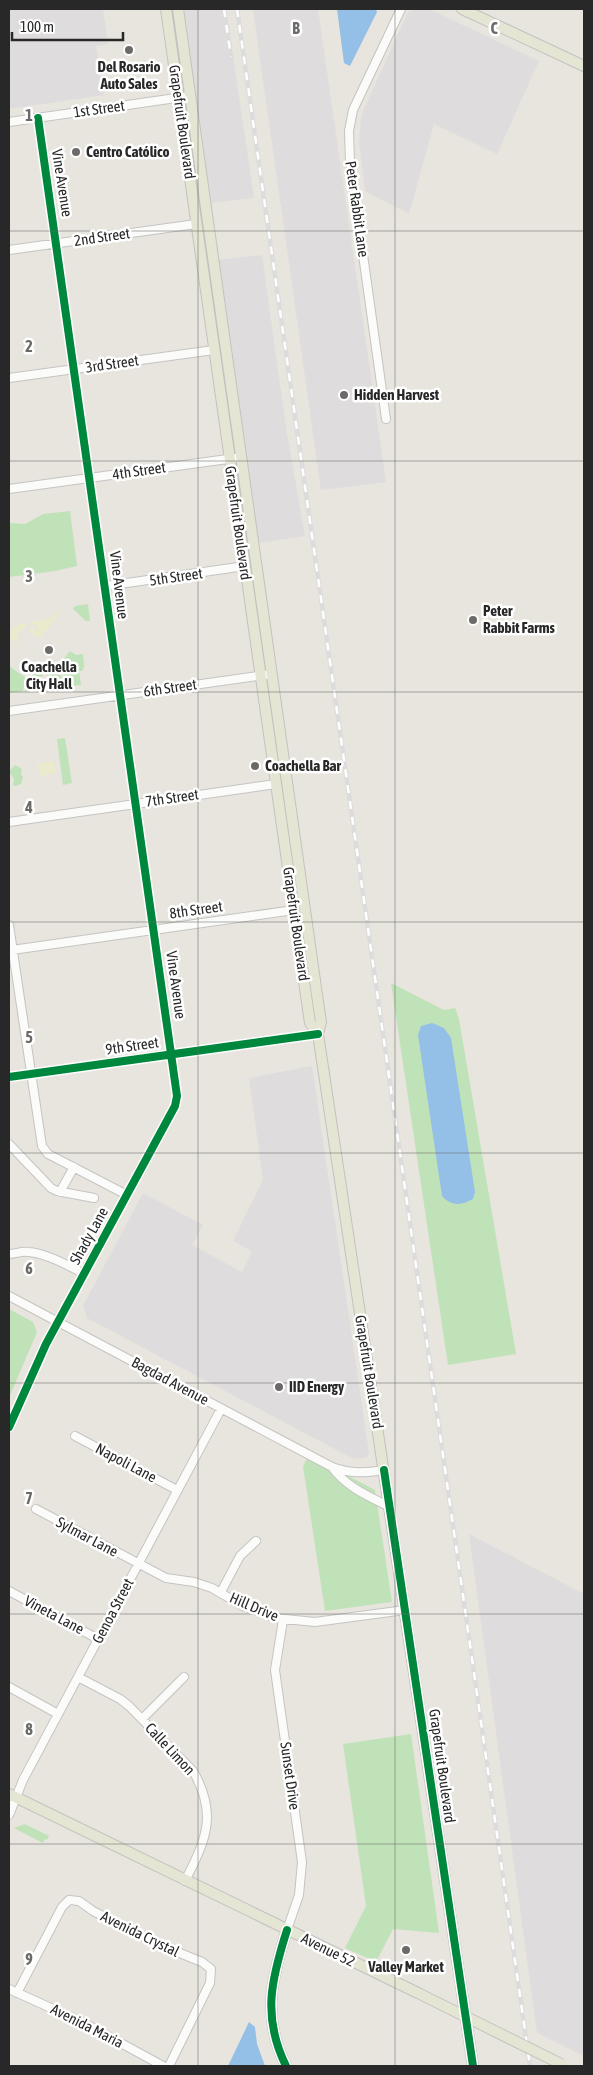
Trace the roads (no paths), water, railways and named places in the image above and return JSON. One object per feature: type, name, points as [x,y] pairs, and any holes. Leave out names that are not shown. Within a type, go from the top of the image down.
[{"type":"main road","name":"Grapefruit Boulevard","points":[[166,9],[310,1024],[318,1034]]},
{"type":"main road","name":"Grapefruit Boulevard","points":[[178,9],[321,1022],[318,1034],[473,2066]]},
{"type":"main road","points":[[462,9],[584,66]]},
{"type":"main road","name":"Avenue 52","points":[[12,1796],[564,2065]]},
{"type":"main road","points":[[286,2066],[277,2048],[271,2025],[270,2004],[271,1992],[287,1930]]},
{"type":"street","name":"Peter Rabbit Lane","points":[[386,419],[350,162],[349,131],[356,103],[401,9]]},
{"type":"street","name":"1st Street","points":[[9,122],[190,96]]},
{"type":"street","name":"Vine Avenue","points":[[38,118],[172,1055]]},
{"type":"street","name":"2nd Street","points":[[9,250],[196,224]]},
{"type":"street","name":"3rd Street","points":[[9,378],[214,350]]},
{"type":"street","name":"4th Street","points":[[9,490],[90,477],[240,458]]},
{"type":"street","name":"5th Street","points":[[106,586],[245,566]]},
{"type":"street","name":"6th Street","points":[[9,711],[272,674]]},
{"type":"street","name":"7th Street","points":[[9,822],[276,784]]},
{"type":"street","name":"8th Street","points":[[12,950],[294,910]]},
{"type":"street","points":[[9,925],[42,1146],[48,1154],[127,1195]]},
{"type":"street","name":"9th Street","points":[[9,1077],[318,1034]]},
{"type":"street","name":"Shady Lane","points":[[9,1427],[58,1322],[176,1102],[177,1096],[172,1055]]},
{"type":"street","points":[[9,1144],[51,1188],[60,1192],[94,1198]]},
{"type":"street","points":[[60,1192],[74,1167]]},
{"type":"street","points":[[9,1254],[26,1251],[34,1253],[84,1274]]},
{"type":"street","name":"Bagdad Avenue","points":[[9,1296],[332,1467],[345,1472],[360,1473],[384,1470]]},
{"type":"street","name":"Genoa Street","points":[[9,1815],[12,1796],[23,1780],[221,1409]]},
{"type":"street","name":"Napoli Lane","points":[[75,1436],[177,1490]]},
{"type":"street","name":"Bagdad Avenue","points":[[332,1467],[339,1477],[350,1486],[390,1507]]},
{"type":"street","name":"Sylmar Lane","points":[[36,1509],[138,1564]]},
{"type":"street","points":[[221,1592],[240,1556],[256,1541]]},
{"type":"street","name":"Hill Drive","points":[[138,1564],[166,1578],[194,1582],[221,1592],[252,1610],[283,1620],[315,1622],[405,1610]]},
{"type":"street","name":"Vineta Lane","points":[[9,1591],[98,1639]]},
{"type":"street","name":"Sunset Drive","points":[[283,1620],[276,1670],[302,1862],[299,1895],[287,1930]]},
{"type":"street","name":"Calle Limon","points":[[78,1677],[120,1699],[193,1771],[205,1796],[208,1816],[205,1839],[185,1881]]},
{"type":"street","points":[[142,1719],[184,1677]]},
{"type":"street","points":[[9,1687],[58,1714]]},
{"type":"street","name":"Avenida Crystal","points":[[17,1993],[62,1907],[69,1900],[79,1901],[93,1911],[155,1943],[202,1962],[211,1969],[210,1983],[169,2066]]},
{"type":"street","name":"Avenida Maria","points":[[9,1989],[84,2023],[164,2066]]},
{"type":"water","points":[[337,9],[376,9],[377,12],[350,66],[344,63]]},
{"type":"water","points":[[432,1023],[444,1028],[451,1038],[475,1192],[473,1199],[460,1204],[449,1202],[442,1196],[418,1035],[421,1026]]},
{"type":"water","points":[[249,2022],[255,2027],[257,2044],[265,2066],[228,2066]]},
{"type":"railway","points":[[224,9],[231,57]]},
{"type":"railway","points":[[237,9],[530,2066]]},
{"type":"place","name":"Del Rosario Auto Sales","points":[[129,50]]},
{"type":"place","name":"Centro Católico","points":[[76,152]]},
{"type":"place","name":"Hidden Harvest","points":[[344,395]]},
{"type":"place","name":"Peter Rabbit Farms","points":[[473,620]]},
{"type":"place","name":"Coachella City Hall","points":[[49,650]]},
{"type":"place","name":"Coachella Bar","points":[[255,766]]},
{"type":"place","name":"IID Energy","points":[[279,1387]]},
{"type":"place","name":"Valley Market","points":[[406,1950]]}]
